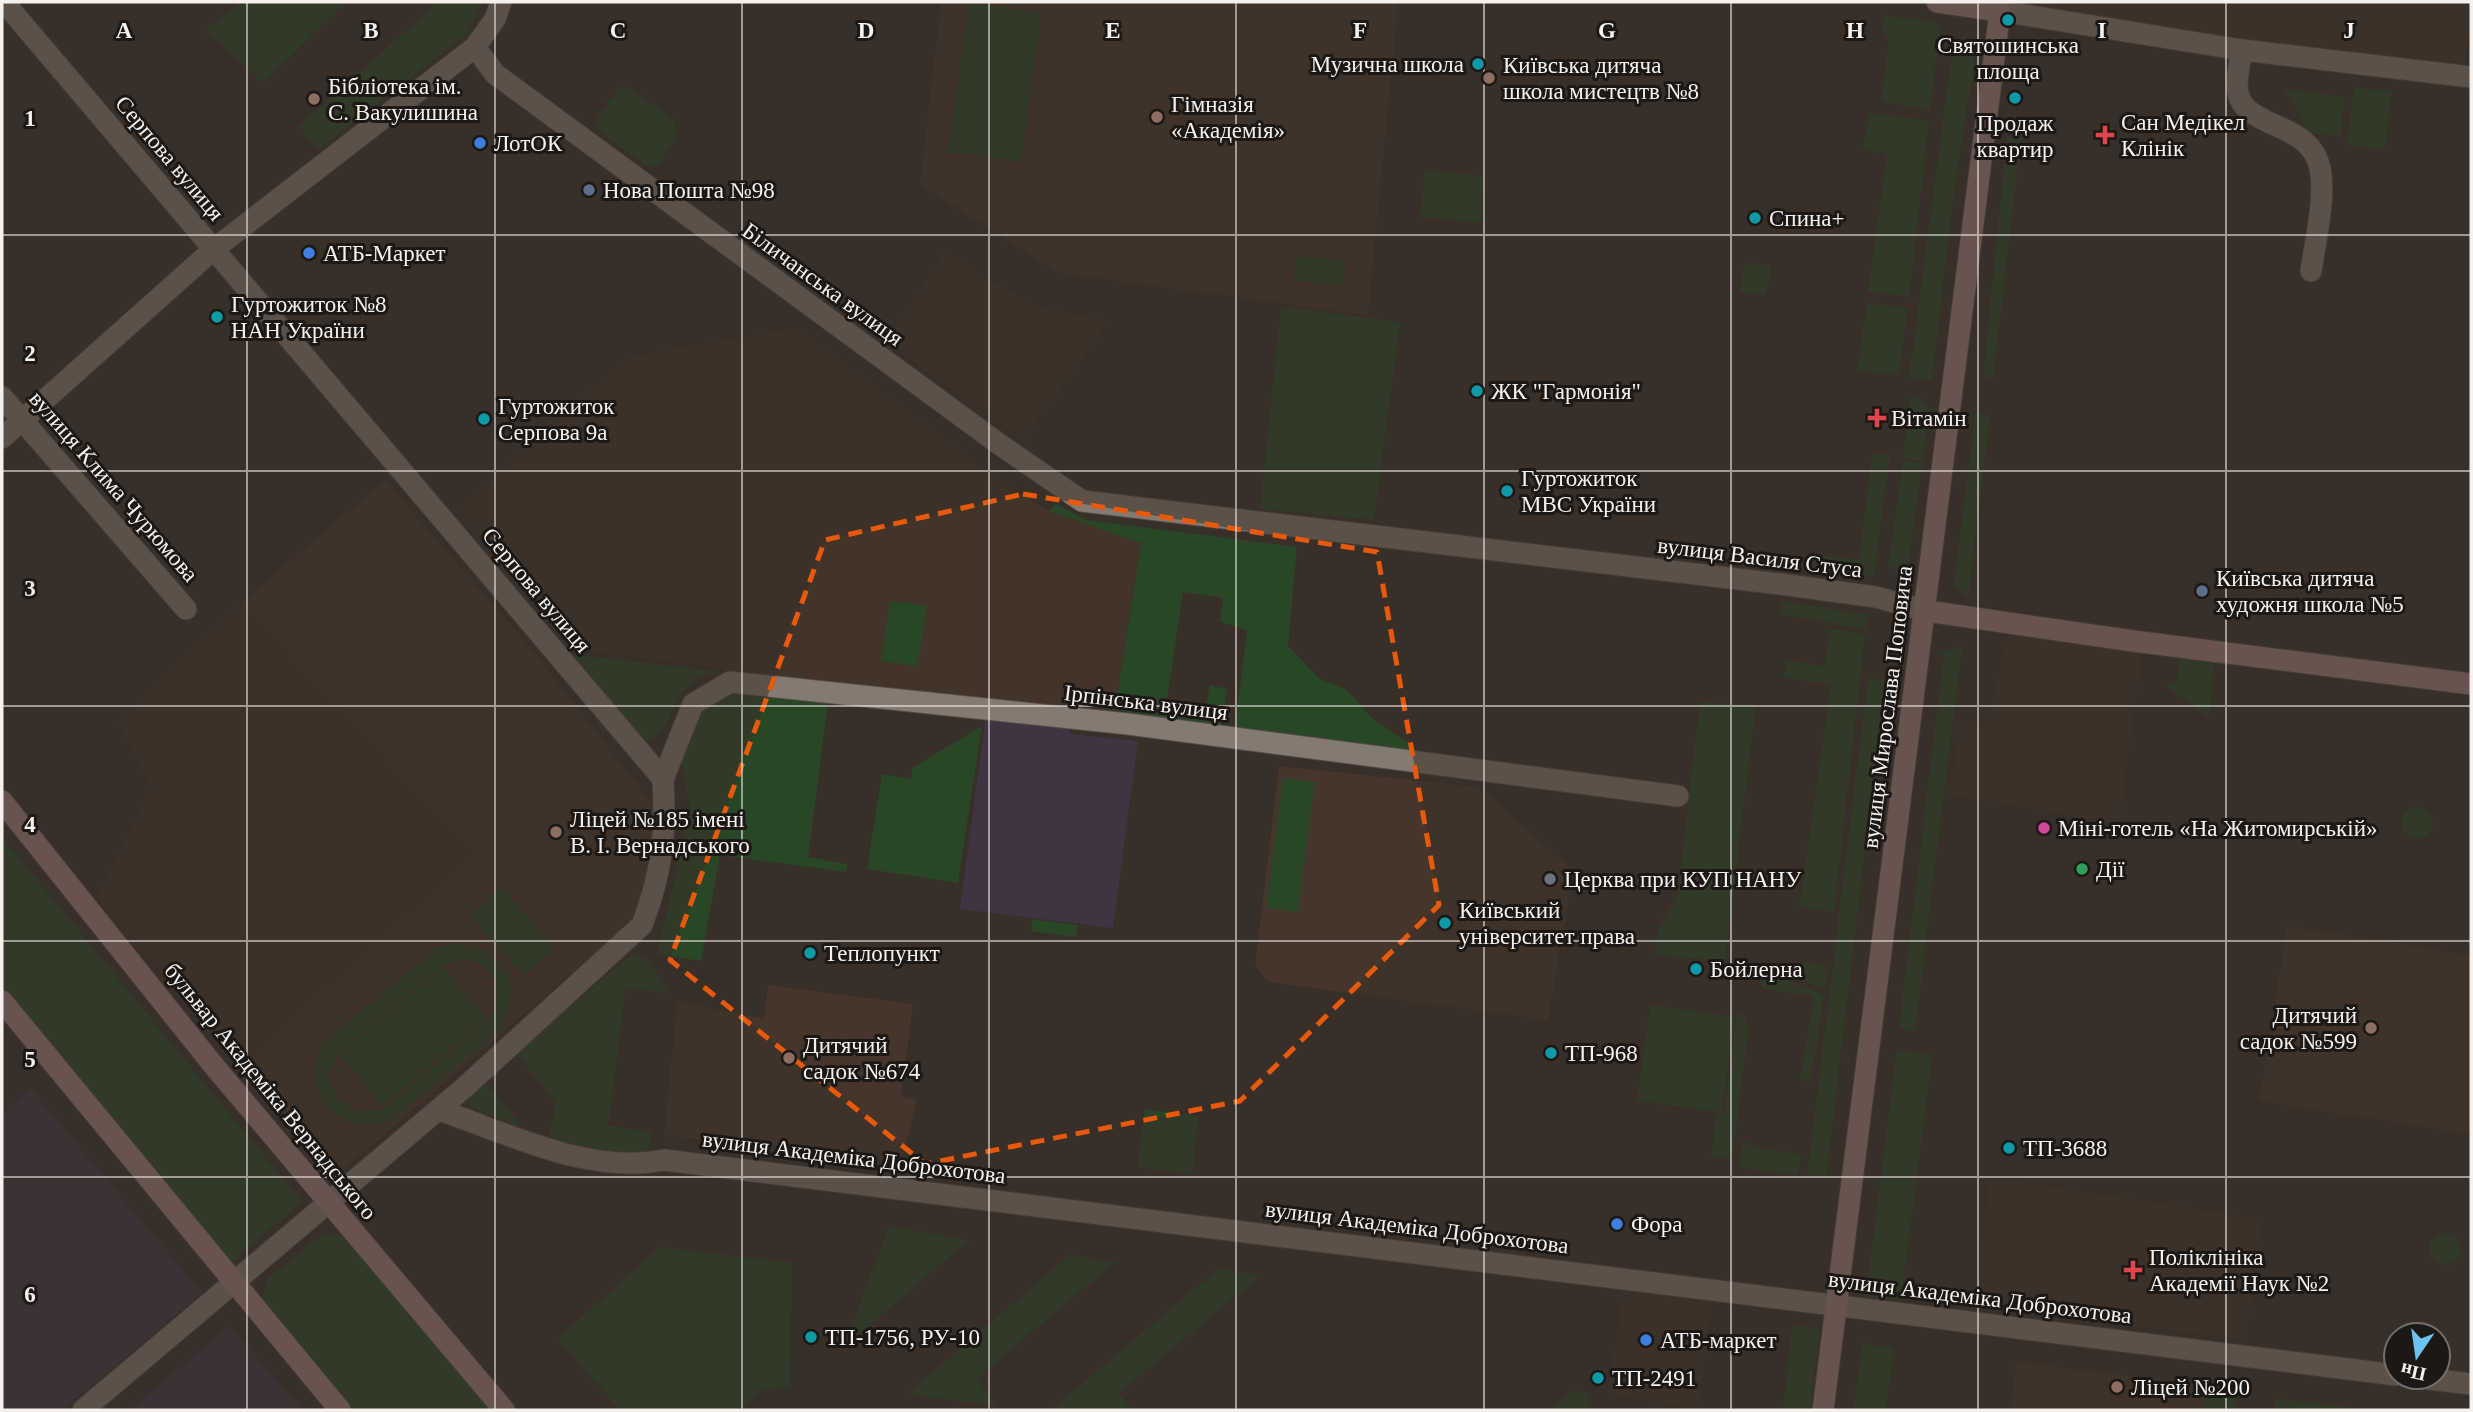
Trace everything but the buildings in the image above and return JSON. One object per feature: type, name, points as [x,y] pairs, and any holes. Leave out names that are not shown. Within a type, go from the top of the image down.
[{"type":"street","name":"Серпова вулиця","points":[[4,2],[663,779]]},
{"type":"street","points":[[2,438],[214,249],[475,47],[495,19],[501,2]]},
{"type":"street","points":[[1937,2],[2242,50],[2471,76]]},
{"type":"street","name":"вулиця Мирослава Поповича","points":[[1823,1410],[1927,611],[2000,11]]},
{"type":"street","name":"Біличанська вулиця","points":[[475,47],[495,74],[989,437],[1082,501]]},
{"type":"street","points":[[2242,50],[2237,91],[2247,110],[2297,135],[2317,158],[2321,187],[2311,271]]},
{"type":"street","name":"вулиця Клима Чурюмова","points":[[2,397],[186,609]]},
{"type":"street","name":"вулиця Василя Стуса","points":[[1082,501],[1876,597],[1927,611],[2133,641],[2471,684]]},
{"type":"street","name":"Ірпінська вулиця","points":[[663,779],[693,704],[730,682],[1128,724],[1678,796]]},
{"type":"street","points":[[83,1410],[439,1110],[642,925],[655,890],[666,823],[663,779]]},
{"type":"street","name":"бульвар Академіка Вернадського","points":[[2,801],[329,1203],[503,1410]]},
{"type":"street","points":[[2,1001],[340,1410]]},
{"type":"street","name":"вулиця Академіка Доброхотова","points":[[439,1110],[594,1162],[636,1165],[664,1160],[2382,1373]]},
{"type":"street","points":[[2452,1382],[2471,1384]]},
{"type":"highlighted area","points":[[1023,494],[1377,552],[1439,905],[1240,1101],[925,1164],[670,960],[825,540]]},
{"type":"shaded area","name":"Гімназія «Академія»","points":[[941,2],[1398,2],[1368,315],[1058,273],[920,184]]},
{"type":"shaded area","points":[[2042,2],[2471,2],[2471,22],[2463,70],[2290,52],[2041,8]]},
{"type":"shaded area","points":[[944,254],[1039,308],[1109,321],[1022,440],[887,342]]},
{"type":"shaded area","points":[[795,328],[985,471],[1049,511],[1141,543],[1115,710],[1080,706],[1053,712],[580,650],[459,509],[629,357]]},
{"type":"shaded area","name":"Ліцей №185 імені В. І. Вернадського","points":[[385,480],[536,654],[650,801],[656,826],[643,890],[630,922],[338,1175],[242,1067],[479,855],[243,601]]},
{"type":"shaded area","points":[[243,601],[479,855],[242,1067],[96,897],[152,791],[118,722]]},
{"type":"shaded area","points":[[2011,629],[2142,648],[2119,824],[1951,794],[1961,720],[1989,724],[2004,648]]},
{"type":"shaded area","points":[[986,716],[1068,727],[1070,734],[1138,741],[1113,928],[960,909]]},
{"type":"shaded area","points":[[1279,766],[1479,787],[1574,871],[1548,1020],[1269,982],[1255,966]]},
{"type":"shaded area","name":"Дитячий садок №599","points":[[2287,926],[2471,955],[2471,1134],[2259,1101]]},
{"type":"shaded area","name":"Дитячий садок №674","points":[[768,985],[913,1004],[901,1096],[917,1100],[903,1157],[664,1136],[677,1001],[764,1019]]},
{"type":"shaded area","points":[[31,1089],[202,1293],[62,1410],[2,1410],[2,1113]]},
{"type":"shaded area","points":[[1990,1178],[2261,1219],[2246,1340],[1974,1305]]},
{"type":"shaded area","points":[[1624,1287],[1713,1298],[1697,1408],[1608,1394]]},
{"type":"shaded area","points":[[230,1326],[302,1410],[130,1410]]},
{"type":"shaded area","name":"Ліцей №200","points":[[2016,1362],[2237,1389],[2235,1410],[2011,1410]]},
{"type":"green space","points":[[241,2],[347,2],[263,83],[205,30]]},
{"type":"green space","points":[[434,2],[483,2],[466,35],[317,150],[299,126],[435,5]]},
{"type":"green space","points":[[969,3],[1041,13],[1021,162],[948,152]]},
{"type":"green space","points":[[1884,15],[1934,22],[1940,28],[1930,110],[1881,102],[1889,40],[1882,29]]},
{"type":"green space","points":[[1952,53],[1975,57],[1952,205],[1932,381],[1909,378]]},
{"type":"green space","points":[[629,87],[675,121],[676,139],[658,165],[648,167],[598,130],[596,120],[618,88]]},
{"type":"green space","points":[[2354,87],[2392,91],[2385,150],[2347,145]]},
{"type":"green space","points":[[2284,89],[2345,97],[2341,137],[2310,133]]},
{"type":"green space","points":[[1869,112],[1929,121],[1909,297],[1868,291],[1887,154],[1863,150]]},
{"type":"green space","points":[[2007,137],[2021,138],[1993,380],[1983,375]]},
{"type":"green space","points":[[1425,170],[1485,176],[1481,223],[1420,217]]},
{"type":"green space","points":[[1296,255],[1346,262],[1343,286],[1293,280]]},
{"type":"green space","points":[[1745,262],[1771,266],[1766,295],[1740,291]]},
{"type":"green space","points":[[1867,302],[1907,309],[1899,376],[1857,370]]},
{"type":"green space","points":[[1281,307],[1400,322],[1374,520],[1260,509]]},
{"type":"green space","points":[[1911,396],[1920,398],[1930,411],[1922,461],[1903,458]]},
{"type":"green space","points":[[1975,413],[1990,416],[1968,598],[1954,585]]},
{"type":"green space","points":[[1872,453],[1890,455],[1874,574],[1869,576],[1809,570],[1811,554],[1859,560]]},
{"type":"green space","points":[[1903,461],[1922,463],[1908,571],[1888,568]]},
{"type":"green space","points":[[1056,504],[1086,520],[1297,547],[1288,646],[1321,680],[1346,689],[1372,718],[1442,766],[1235,728],[1247,630],[1220,622],[1223,598],[1183,592],[1167,700],[1206,707],[1210,685],[1227,689],[1221,726],[1115,710],[1141,543],[1049,511]]},
{"type":"green space","points":[[890,601],[927,606],[918,666],[881,661]]},
{"type":"green space","points":[[1781,601],[1868,615],[1866,629],[1779,614]]},
{"type":"green space","points":[[1830,629],[1865,634],[1834,912],[1799,907],[1831,684],[1784,678],[1786,660],[1824,666]]},
{"type":"green space","points":[[1962,646],[1915,1031],[1899,1028],[1944,651]]},
{"type":"green space","points":[[563,653],[722,672],[690,684],[681,694],[665,727],[645,741],[635,735]]},
{"type":"green space","points":[[2180,653],[2209,657],[2214,663],[2209,719],[2163,683],[2176,684]]},
{"type":"green space","points":[[1868,678],[1885,680],[1826,1179],[1807,1176]]},
{"type":"green space","points":[[731,688],[828,703],[808,857],[847,864],[846,872],[720,855],[701,961],[657,954],[690,810],[680,752],[693,714]]},
{"type":"green space","points":[[1700,702],[1756,705],[1725,961],[1654,955],[1658,929],[1677,898]]},
{"type":"green space","points":[[982,726],[958,883],[867,869],[882,774],[911,779],[912,768]]},
{"type":"green space","points":[[1283,778],[1315,782],[1298,912],[1266,907]]},
{"type":"green space","points":[[2417,807],[2428,812],[2433,823],[2428,834],[2417,839],[2406,834],[2401,823],[2406,812]]},
{"type":"green space","points":[[2,837],[302,1202],[229,1264],[2,989]]},
{"type":"green space","points":[[501,887],[555,948],[523,976],[470,915]]},
{"type":"green space","points":[[1032,919],[1078,925],[1076,937],[1031,931]]},
{"type":"green space","points":[[451,944],[469,946],[496,959],[504,969],[511,996],[501,1029],[389,1122],[352,1122],[338,1116],[319,1094],[317,1062],[322,1043],[434,950]],"holes":[[[465,959],[484,968],[495,982],[497,1000],[489,1019],[383,1109],[358,1112],[337,1100],[328,1077],[337,1054],[443,965]]]},
{"type":"green space","points":[[632,954],[648,960],[667,990],[664,993],[626,988],[608,1125],[651,1132],[648,1157],[598,1152],[550,1136],[555,1103],[516,1052]]},
{"type":"green space","points":[[1804,962],[1828,966],[1825,989],[1783,973]]},
{"type":"green space","points":[[1750,964],[1824,995],[1811,1082],[1800,1080],[1814,996],[1763,989],[1758,973],[1749,972]]},
{"type":"green space","points":[[443,967],[487,1019],[382,1106],[339,1054]]},
{"type":"green space","points":[[1650,1005],[1735,1017],[1722,1112],[1637,1101]]},
{"type":"green space","points":[[1737,1012],[1745,1018],[1748,1030],[1732,1160],[1711,1157],[1716,1113],[1724,1114]]},
{"type":"green space","points":[[1897,1050],[1932,1054],[1901,1301],[1866,1296]]},
{"type":"green space","points":[[484,1081],[523,1128],[470,1107],[467,1095]]},
{"type":"green space","points":[[1145,1109],[1199,1116],[1192,1174],[1137,1167]]},
{"type":"green space","points":[[1743,1141],[1748,1142],[1749,1146],[1801,1154],[1798,1175],[1742,1168],[1739,1164]]},
{"type":"green space","points":[[889,1226],[969,1240],[843,1348]]},
{"type":"green space","points":[[2445,1233],[2456,1238],[2461,1249],[2456,1260],[2445,1265],[2434,1260],[2429,1249],[2434,1238]]},
{"type":"green space","points":[[321,1235],[346,1235],[489,1410],[351,1410],[261,1305],[268,1278]]},
{"type":"green space","points":[[660,1247],[792,1263],[790,1387],[763,1390],[739,1410],[620,1410],[557,1339]]},
{"type":"green space","points":[[1071,1254],[1114,1263],[976,1379],[997,1406],[907,1394]]},
{"type":"green space","points":[[1219,1268],[1260,1276],[1119,1393],[1132,1410],[1051,1410]]},
{"type":"green space","points":[[1792,1325],[1820,1329],[1810,1410],[1783,1410]]},
{"type":"green space","points":[[1862,1343],[1894,1348],[1886,1410],[1853,1410]]},
{"type":"green space","points":[[2204,1386],[2236,1390],[2234,1410],[2208,1410],[2202,1403]]},
{"type":"green space","points":[[1572,1390],[1591,1394],[1588,1410],[1551,1410]]},
{"type":"green space","points":[[2275,1398],[2367,1410],[2273,1410]]},
{"type":"place","name":"Святошинська площа","points":[[2008,20]]},
{"type":"place","name":"Музична школа","points":[[1478,64]]},
{"type":"place","name":"Київська дитяча школа мистецтв №8","points":[[1489,78]]},
{"type":"place","name":"Продаж квартир","points":[[2015,98]]},
{"type":"place","name":"Бібліотека ім. С. Вакулишина","points":[[314,99]]},
{"type":"place","name":"Гімназія «Академія»","points":[[1157,117]]},
{"type":"place","name":"Сан Медікел Клінік","points":[[2105,135]]},
{"type":"place","name":"ЛотОК","points":[[480,143]]},
{"type":"place","name":"Нова Пошта №98","points":[[589,190]]},
{"type":"place","name":"Спина+","points":[[1755,218]]},
{"type":"place","name":"АТБ-Маркет","points":[[309,253]]},
{"type":"place","name":"Гуртожиток №8 НАН України","points":[[217,317]]},
{"type":"place","name":"ЖК \"Гармонія\"","points":[[1477,391]]},
{"type":"place","name":"Вітамін","points":[[1877,418]]},
{"type":"place","name":"Гуртожиток Серпова 9а","points":[[484,419]]},
{"type":"place","name":"Гуртожиток МВС України","points":[[1507,491]]},
{"type":"place","name":"Київська дитяча художня школа №5","points":[[2202,591]]},
{"type":"place","name":"Міні-готель «На Житомирській»","points":[[2044,828]]},
{"type":"place","name":"Ліцей №185 імені В. І. Вернадського","points":[[556,832]]},
{"type":"place","name":"Дії","points":[[2082,869]]},
{"type":"place","name":"Церква при КУП НАНУ","points":[[1550,879]]},
{"type":"place","name":"Київський університет права","points":[[1445,923]]},
{"type":"place","name":"Теплопункт","points":[[810,953]]},
{"type":"place","name":"Бойлерна","points":[[1696,969]]},
{"type":"place","name":"Дитячий садок №599","points":[[2371,1028]]},
{"type":"place","name":"ТП-968","points":[[1551,1053]]},
{"type":"place","name":"Дитячий садок №674","points":[[789,1058]]},
{"type":"place","name":"ТП-3688","points":[[2009,1148]]},
{"type":"place","name":"Фора","points":[[1617,1224]]},
{"type":"place","name":"Поліклініка Академії Наук №2","points":[[2133,1270]]},
{"type":"place","name":"ТП-1756, РУ-10","points":[[811,1337]]},
{"type":"place","name":"АТБ-маркет","points":[[1646,1340]]},
{"type":"place","name":"ТП-2491","points":[[1598,1378]]},
{"type":"place","name":"Ліцей №200","points":[[2117,1387]]}]
